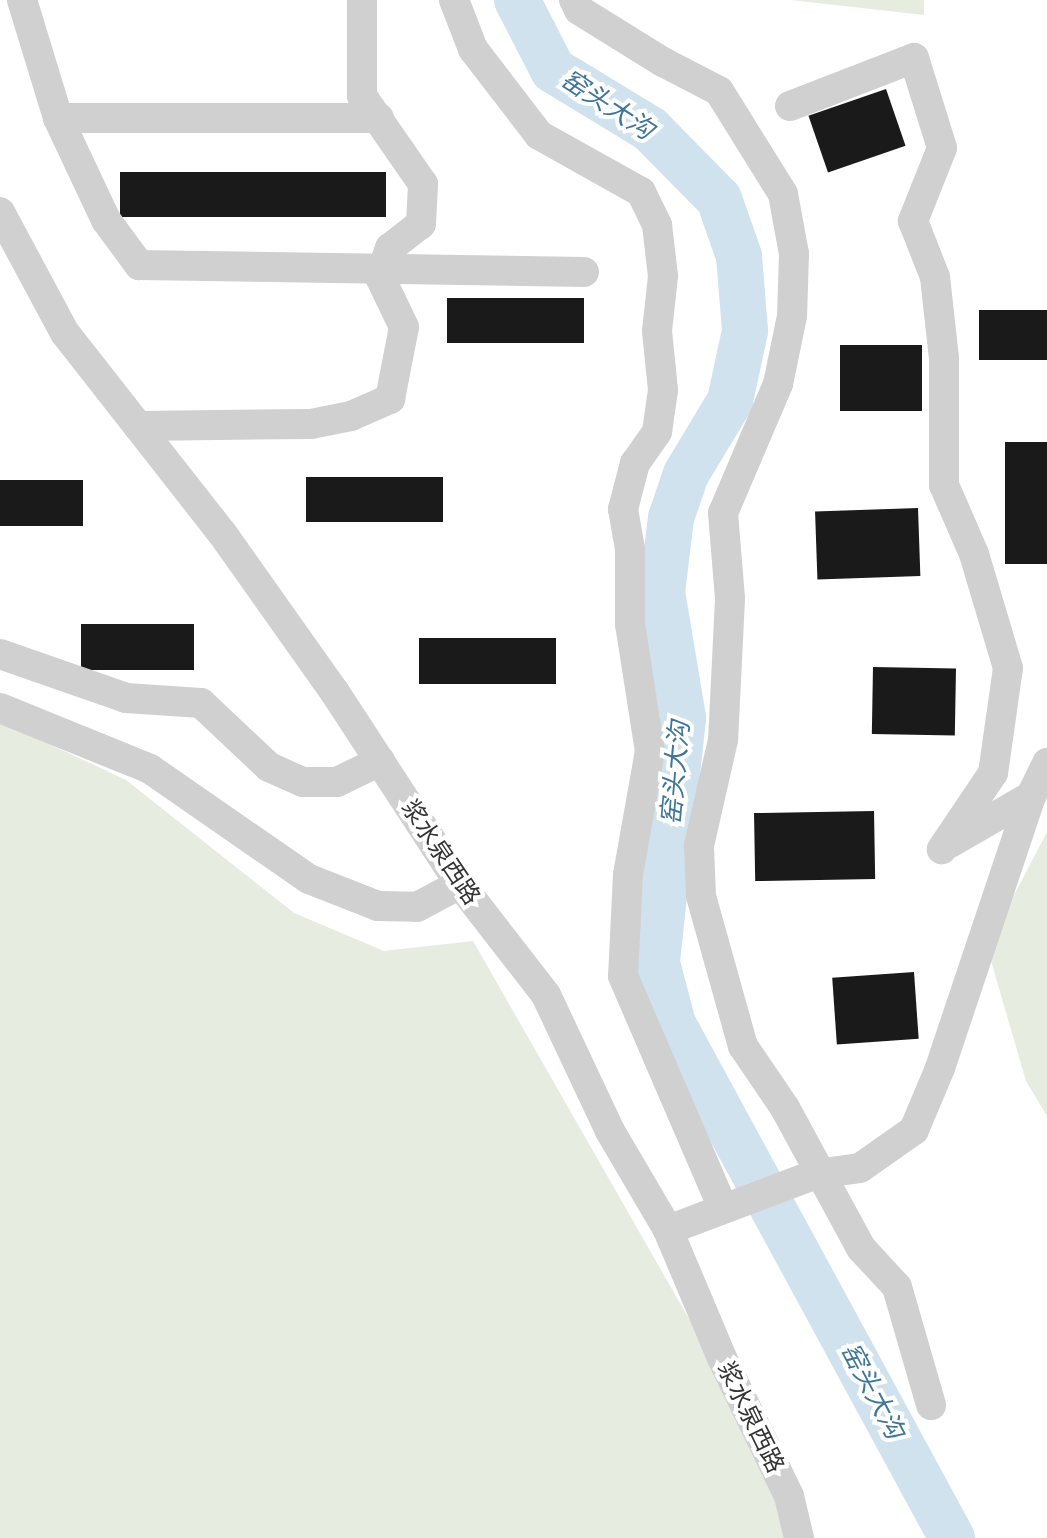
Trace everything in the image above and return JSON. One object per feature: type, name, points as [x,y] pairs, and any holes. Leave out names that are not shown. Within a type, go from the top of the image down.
[{"type":"street","points":[[22,0],[58,118],[106,220],[139,265],[584,272]]},
{"type":"street","points":[[138,426],[311,424],[351,416],[390,399],[404,327],[380,277],[390,248],[421,224],[423,184],[362,96],[362,0]]},
{"type":"street","points":[[454,0],[473,49],[539,135],[641,192],[657,225],[663,276],[657,331],[663,390],[657,432],[635,463],[623,509],[630,549],[630,624],[650,751],[628,875],[623,976],[723,1208]]},
{"type":"street","points":[[574,0],[579,10],[719,91],[783,194],[794,254],[792,316],[778,384],[723,513],[730,599],[723,740],[699,846],[701,896],[743,1046],[785,1108],[816,1174],[861,1248],[897,1287],[931,1405]]},
{"type":"street","points":[[790,106],[914,58],[942,148],[913,221],[935,277],[944,358],[944,485],[974,554],[1008,668],[993,773],[942,849],[1031,796]]},
{"type":"street","points":[[58,118],[379,118]]},
{"type":"street","name":"浆水泉西路","points":[[0,212],[65,333],[222,533],[380,761],[460,884],[546,995],[610,1131],[668,1230],[722,1358],[789,1496],[799,1538]]},
{"type":"street","points":[[0,654],[126,698],[201,703],[259,760],[303,782],[337,782],[380,761]]},
{"type":"street","points":[[0,708],[150,769],[309,879],[378,906],[417,907],[460,884]]},
{"type":"street","points":[[668,1230],[816,1174],[860,1168],[914,1130],[1031,796],[1047,763]]},
{"type":"shaded area","points":[[791,0],[924,0],[924,15]]},
{"type":"shaded area","points":[[0,721],[126,780],[294,913],[384,951],[473,941],[777,1473],[784,1538],[0,1538]]},
{"type":"shaded area","points":[[1047,832],[1047,1116],[1026,1081],[987,947]]},
{"type":"building","points":[[886,89],[906,146],[828,172],[808,116]]},
{"type":"building","points":[[120,172],[386,172],[386,217],[120,217]]},
{"type":"building","points":[[447,298],[584,298],[584,343],[447,343]]},
{"type":"building","points":[[979,310],[1047,310],[1047,360],[979,360]]},
{"type":"building","points":[[840,345],[922,345],[922,411],[840,411]]},
{"type":"building","points":[[1005,442],[1047,442],[1047,564],[1005,564]]},
{"type":"building","points":[[306,477],[443,477],[443,522],[306,522]]},
{"type":"building","points":[[0,480],[83,480],[83,526],[0,526]]},
{"type":"building","points":[[918,508],[920,576],[817,580],[815,512]]},
{"type":"building","points":[[81,624],[194,624],[194,670],[81,670]]},
{"type":"building","points":[[419,638],[556,638],[556,684],[419,684]]},
{"type":"building","points":[[873,667],[956,668],[955,735],[872,734]]},
{"type":"building","points":[[874,811],[875,879],[755,881],[754,813]]},
{"type":"building","points":[[914,972],[919,1039],[837,1045],[832,978]]},
{"type":"waterway","name":"窑头大沟","points":[[517,0],[553,70],[650,129],[719,199],[739,256],[745,331],[730,401],[686,474],[671,518],[662,592],[683,718],[657,963],[673,1024],[952,1538]]}]
